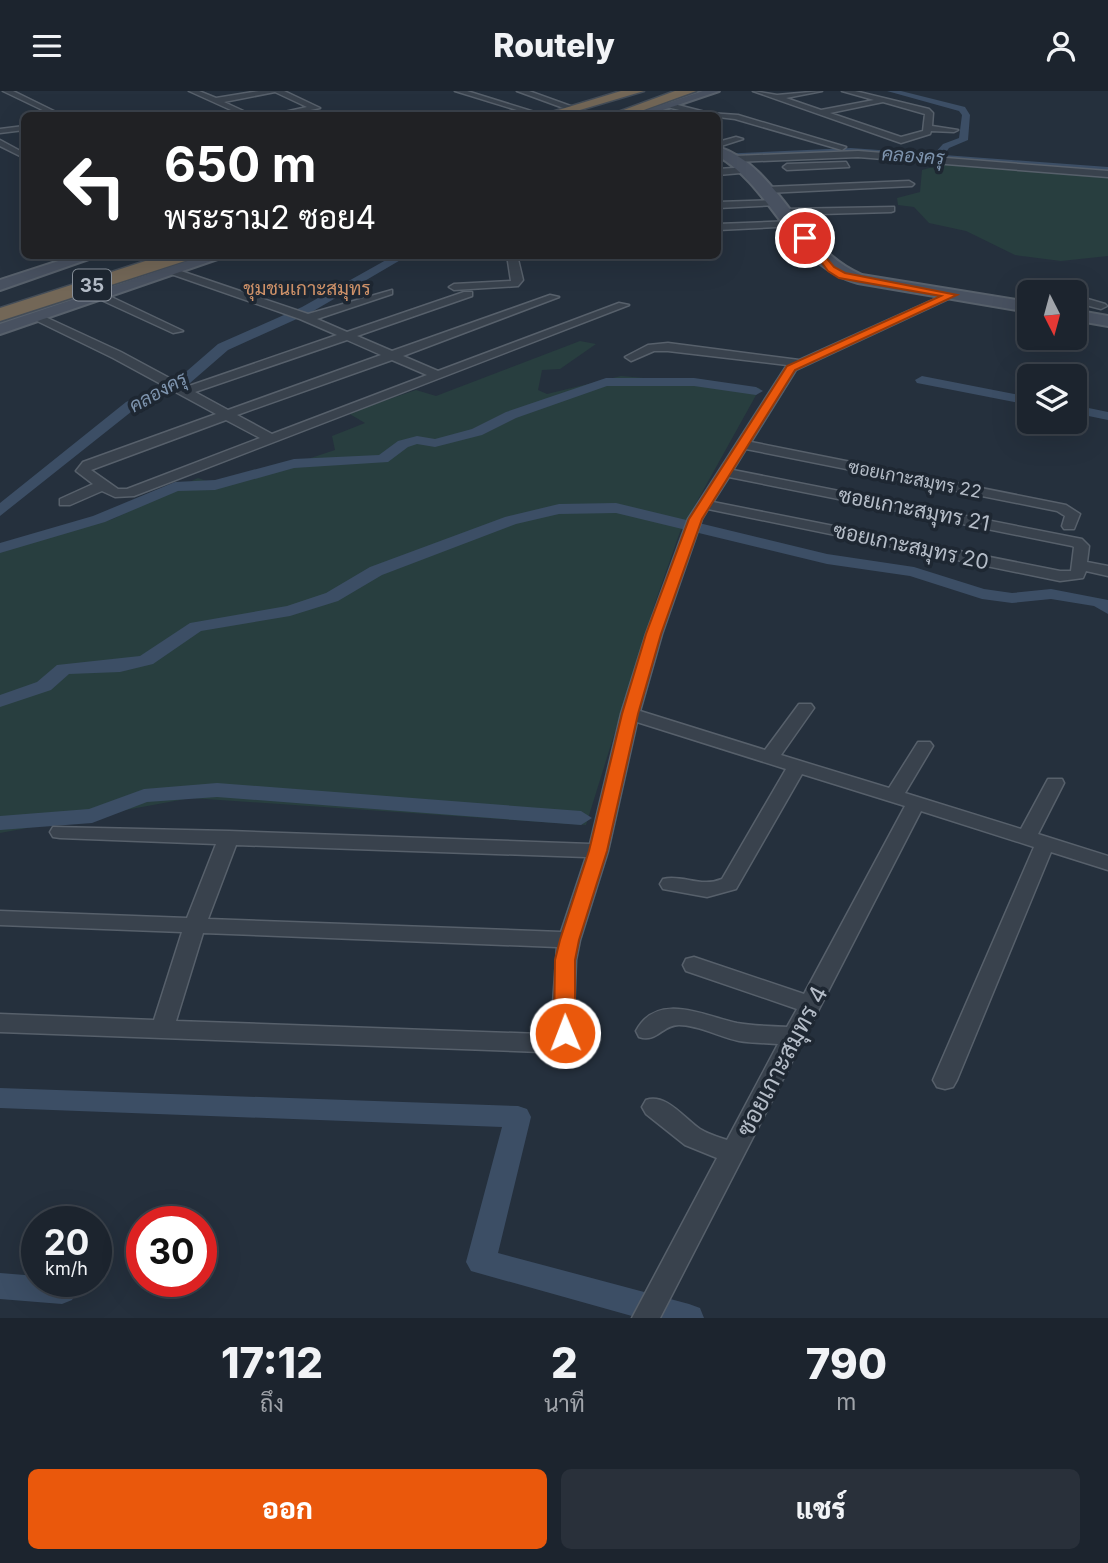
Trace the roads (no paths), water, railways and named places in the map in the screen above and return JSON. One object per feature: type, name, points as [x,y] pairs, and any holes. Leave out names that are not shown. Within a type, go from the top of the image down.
[{"type":"highway","points":[[560,112],[637,91]]},
{"type":"highway","points":[[571,111],[647,91]]},
{"type":"highway","points":[[623,112],[689,91]]},
{"type":"highway","name":"35","points":[[0,297],[118,259]]},
{"type":"highway","name":"35","points":[[0,315],[179,264]]},
{"type":"main road","points":[[571,111],[626,91]]},
{"type":"main road","points":[[648,112],[714,91]]},
{"type":"main road","points":[[732,158],[767,190],[831,269],[842,275],[1017,305]]},
{"type":"main road","points":[[0,283],[6,275],[5,269],[59,259]]},
{"type":"main road","name":"35","points":[[0,283],[80,259]]},
{"type":"main road","name":"35","points":[[0,329],[101,296],[179,264],[203,259]]},
{"type":"street","points":[[7,91],[50,112]]},
{"type":"street","points":[[192,91],[241,112]]},
{"type":"street","points":[[215,101],[275,91],[316,108],[293,112]]},
{"type":"street","points":[[459,91],[531,112]]},
{"type":"street","points":[[521,91],[571,111]]},
{"type":"street","points":[[757,91],[905,140],[923,134],[927,128],[929,113],[846,91]]},
{"type":"street","points":[[777,98],[818,91]]},
{"type":"street","points":[[0,99],[19,97]]},
{"type":"street","points":[[821,113],[886,101]]},
{"type":"street","points":[[670,105],[697,112]]},
{"type":"street","points":[[721,116],[734,117],[842,147]]},
{"type":"street","points":[[0,131],[21,128]]},
{"type":"street","points":[[927,128],[954,130]]},
{"type":"street","points":[[885,134],[888,150]]},
{"type":"street","points":[[732,158],[738,139]]},
{"type":"street","points":[[0,143],[21,154]]},
{"type":"street","points":[[732,158],[858,154],[1108,174]]},
{"type":"street","points":[[732,158],[899,163]]},
{"type":"street","points":[[767,190],[909,184]]},
{"type":"street","points":[[721,205],[785,213],[891,209]]},
{"type":"street","points":[[721,226],[785,213]]},
{"type":"street","points":[[454,287],[514,284],[518,280],[513,259]]},
{"type":"street","points":[[179,264],[437,375]]},
{"type":"street","points":[[302,316],[388,292]]},
{"type":"street","points":[[178,389],[347,336],[468,294]]},
{"type":"street","points":[[631,357],[658,347],[797,363],[952,295]]},
{"type":"street","points":[[101,296],[177,331]]},
{"type":"street","points":[[554,297],[389,355],[83,469],[115,493],[128,493],[623,305]]},
{"type":"street","points":[[37,317],[103,348],[224,416],[271,439]]},
{"type":"street","points":[[0,1023],[541,1043],[556,1041],[565,1033],[565,960],[569,940],[598,851],[630,714],[692,526],[741,444],[797,363]]},
{"type":"street","name":"ซอยเกาะสมุทร 22","points":[[741,444],[1061,508],[1073,514],[1069,526]]},
{"type":"street","name":"ซอยเกาะสมุทร 21","points":[[725,472],[1077,542],[1082,546],[1079,565]]},
{"type":"street","points":[[65,502],[104,485]]},
{"type":"street","name":"ซอยเกาะสมุทร 20","points":[[704,504],[1060,576],[1078,575],[1079,565]]},
{"type":"street","points":[[1079,565],[1108,571]]},
{"type":"street","points":[[768,758],[805,708]]},
{"type":"street","points":[[630,714],[1108,863]]},
{"type":"street","name":"ซอยเกาะสมุทร 4","points":[[652,1308],[811,1005],[905,800],[925,746]]},
{"type":"street","points":[[670,884],[698,891],[720,889],[729,884],[796,767]]},
{"type":"street","points":[[946,1080],[1055,783]]},
{"type":"street","points":[[60,832],[598,851]]},
{"type":"street","points":[[162,1030],[195,924],[229,837]]},
{"type":"street","points":[[0,918],[569,940]]},
{"type":"street","points":[[694,965],[811,1005]]},
{"type":"street","points":[[648,1031],[661,1019],[681,1016],[739,1031],[794,1037]]},
{"type":"street","points":[[654,1107],[694,1138],[733,1153]]},
{"type":"waterway","points":[[891,91],[962,109],[966,115],[963,140],[946,146],[938,156]]},
{"type":"waterway","name":"คลองครุ","points":[[721,157],[851,151],[1108,170]]},
{"type":"waterway","name":"คลองครุ","points":[[0,511],[131,405],[185,380],[223,347],[306,310],[397,259]]},
{"type":"waterway","points":[[922,380],[1017,399]]},
{"type":"waterway","points":[[0,548],[99,519],[150,500],[175,487],[215,485],[294,464],[383,459],[403,444],[417,440],[435,443],[477,432],[511,415],[606,382],[694,382],[756,391]]},
{"type":"waterway","points":[[1087,412],[1108,416]]},
{"type":"waterway","points":[[0,701],[44,686],[64,669],[120,666],[146,660],[196,627],[290,611],[332,597],[376,571],[511,520],[559,509],[616,508],[827,559],[875,564],[914,572],[982,594],[1012,598],[1051,594],[1099,602],[1108,609]]},
{"type":"waterway","points":[[0,823],[92,816],[144,796],[217,790],[581,818]]},
{"type":"waterway","points":[[0,1098],[518,1117],[481,1262],[689,1318]]},
{"type":"waterway","points":[[0,1286],[21,1288]]},
{"type":"district","name":"ชุมชนเกาะสมุทร","points":[[307,288]]}]
